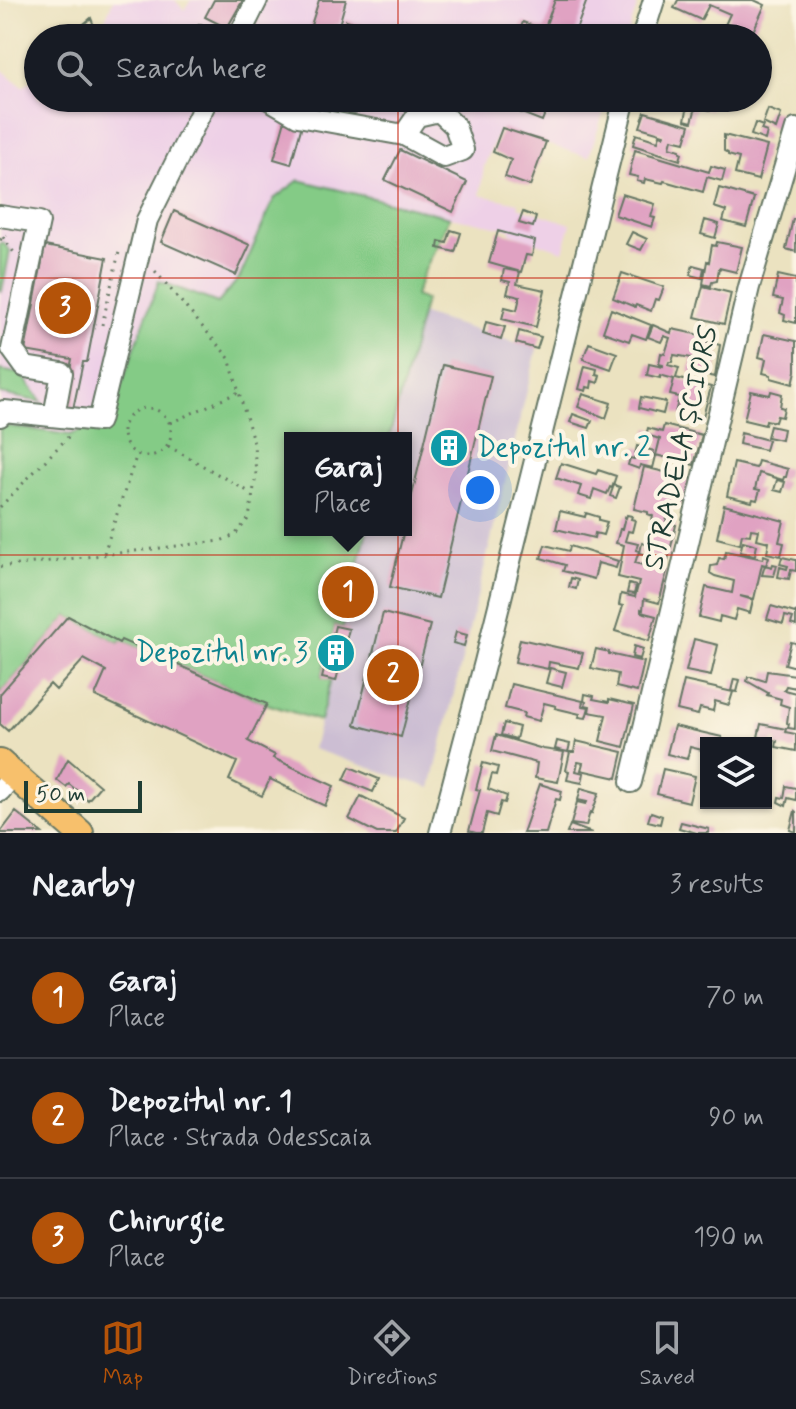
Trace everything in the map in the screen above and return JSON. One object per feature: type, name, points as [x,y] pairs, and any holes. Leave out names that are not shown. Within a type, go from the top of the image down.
[{"type":"main road","points":[[4,776],[80,833]]},
{"type":"street","points":[[646,24],[654,0]]},
{"type":"street","points":[[245,24],[256,2]]},
{"type":"street","points":[[254,24],[256,2]]},
{"type":"street","points":[[0,416],[4,411],[99,421],[147,220],[201,112]]},
{"type":"street","points":[[291,112],[298,116],[404,135]]},
{"type":"street","points":[[440,833],[622,112]]},
{"type":"street","name":"STRADELA ȘCIORS","points":[[631,782],[749,287],[796,129]]},
{"type":"street","points":[[0,216],[39,222],[12,349],[25,367],[62,373],[54,416]]},
{"type":"path","points":[[3,237],[15,254]]},
{"type":"path","points":[[102,324],[119,252]]},
{"type":"path","points":[[0,567],[220,541],[235,535],[249,518],[256,475],[254,444],[229,358],[154,270]]},
{"type":"path","points":[[170,423],[239,392]]},
{"type":"path","points":[[154,408],[170,423],[168,446],[154,456],[137,454],[130,449],[123,434],[124,425],[139,409],[154,408]]},
{"type":"path","points":[[0,507],[70,435]]},
{"type":"path","points":[[168,446],[253,494]]},
{"type":"path","points":[[104,554],[137,454]]},
{"type":"shaded area","points":[[113,0],[175,0],[184,10],[191,0],[639,0],[631,24],[103,24]]},
{"type":"shaded area","points":[[0,68],[24,86],[24,112],[603,112],[589,157],[499,130],[484,166],[480,195],[519,203],[518,207],[571,224],[563,251],[510,233],[511,229],[450,217],[415,296],[425,300],[391,432],[284,432],[284,536],[366,536],[320,721],[267,704],[121,640],[119,643],[68,616],[0,694]]},
{"type":"shaded area","points":[[422,314],[537,349],[431,788],[313,749],[330,681],[322,678],[335,626],[349,600],[336,596],[341,582],[353,586],[366,536],[412,536],[412,432],[391,432]]},
{"type":"green space","points":[[299,180],[450,217],[415,296],[425,300],[391,432],[284,432],[284,536],[366,536],[353,586],[337,596],[350,600],[343,627],[335,626],[322,677],[331,680],[320,721],[267,704],[121,640],[119,643],[68,616],[0,694],[0,425],[70,435],[108,421],[159,281],[218,303],[240,277],[274,199]]},
{"type":"green space","points":[[3,242],[10,251],[2,291],[0,244]]},
{"type":"green space","points":[[0,370],[21,374],[42,402],[0,394]]},
{"type":"building","points":[[214,0],[243,0],[229,24],[219,24],[205,17]]},
{"type":"building","points":[[319,0],[346,0],[339,24],[311,24]]},
{"type":"building","points":[[555,0],[587,0],[578,24],[546,24]]},
{"type":"building","points":[[678,0],[754,0],[765,5],[756,24],[725,24],[730,14],[709,5],[701,20],[674,8]]},
{"type":"building","points":[[519,112],[546,112],[542,121]]},
{"type":"building","points":[[645,112],[690,125],[685,142],[672,139],[670,147],[680,150],[680,160],[633,145],[636,134],[658,141],[664,134],[640,127]]},
{"type":"building","points":[[687,112],[695,112],[692,122],[685,120]]},
{"type":"building","points":[[767,112],[781,114],[776,129],[763,123]]},
{"type":"building","points":[[285,120],[302,125],[291,164],[274,159]]},
{"type":"building","points":[[755,123],[767,132],[765,140],[751,135]]},
{"type":"building","points":[[502,128],[546,142],[530,186],[505,177],[511,160],[493,152]]},
{"type":"building","points":[[724,135],[767,146],[758,180],[735,174],[739,158],[724,151]]},
{"type":"building","points":[[400,150],[467,182],[453,212],[385,180]]},
{"type":"building","points":[[635,150],[709,172],[711,166],[725,170],[722,181],[707,177],[703,192],[664,181],[637,181],[638,177],[629,175]]},
{"type":"building","points":[[719,188],[754,198],[746,227],[723,221],[726,211],[714,207]]},
{"type":"building","points":[[622,194],[655,204],[652,227],[615,215]]},
{"type":"building","points":[[174,211],[250,245],[236,275],[161,242]]},
{"type":"building","points":[[523,212],[536,217],[533,227],[519,223]]},
{"type":"building","points":[[793,219],[796,219],[796,252],[786,249]]},
{"type":"building","points":[[705,220],[719,224],[715,238],[701,234]]},
{"type":"building","points":[[451,230],[461,233],[455,252],[438,248],[439,241],[447,243]]},
{"type":"building","points":[[498,231],[535,241],[532,256],[526,255],[521,272],[489,263]]},
{"type":"building","points":[[632,232],[647,239],[641,250],[626,244]]},
{"type":"building","points":[[717,242],[742,247],[736,272],[719,268],[717,281],[712,282],[711,286],[703,284],[712,245],[716,246]]},
{"type":"building","points":[[45,246],[107,258],[87,362],[83,362],[72,414],[62,412],[72,359],[25,351]]},
{"type":"building","points":[[693,265],[704,268],[702,278],[690,275]]},
{"type":"building","points":[[504,269],[520,272],[517,284],[545,290],[536,327],[502,319],[505,307],[517,310],[520,297],[507,294],[510,282],[502,280]]},
{"type":"building","points":[[622,273],[664,287],[651,311],[613,298]]},
{"type":"building","points":[[778,275],[796,279],[796,323],[784,320],[785,315],[780,313],[783,300],[773,298]]},
{"type":"building","points":[[703,286],[731,293],[724,324],[695,317]]},
{"type":"building","points":[[611,309],[651,325],[646,339],[632,334],[629,341],[603,332]]},
{"type":"building","points":[[486,322],[505,327],[501,340],[483,334]]},
{"type":"building","points":[[653,325],[671,333],[672,329],[705,336],[704,341],[720,345],[715,377],[689,372],[692,358],[674,355],[668,365],[679,368],[676,378],[711,387],[702,420],[675,413],[679,397],[670,395],[674,379],[647,375],[649,364],[663,367],[659,364],[661,353],[665,354],[670,338],[664,336],[661,342],[648,337]]},
{"type":"building","points":[[519,331],[541,337],[537,349],[516,343]]},
{"type":"building","points":[[764,334],[796,341],[793,384],[763,373],[766,359],[759,357]]},
{"type":"building","points":[[589,343],[617,353],[611,369],[583,359]]},
{"type":"building","name":"Depozitul nr. 2","points":[[443,365],[491,376],[438,598],[390,587],[403,536],[412,536],[412,495]]},
{"type":"building","points":[[585,366],[597,369],[596,374],[600,375],[598,383],[592,381],[591,388],[587,387],[586,391],[579,389]]},
{"type":"building","points":[[751,391],[782,394],[782,417],[777,416],[775,422],[766,420],[765,425],[744,420]]},
{"type":"building","points":[[583,394],[611,403],[606,418],[578,407]]},
{"type":"building","points":[[641,397],[666,402],[663,414],[639,408]]},
{"type":"building","points":[[573,414],[592,421],[589,428],[570,422]]},
{"type":"building","points":[[664,425],[702,435],[694,465],[656,455],[660,439],[646,435],[648,428],[662,432]]},
{"type":"building","points":[[770,426],[783,429],[781,440],[767,437]]},
{"type":"building","points":[[741,433],[768,440],[765,450],[739,444]]},
{"type":"building","points":[[637,446],[654,451],[653,468],[640,465],[639,469],[628,465],[630,458],[634,459]]},
{"type":"building","points":[[758,461],[788,469],[786,477],[783,480],[759,473],[755,489],[760,490],[757,500],[753,499],[752,502],[727,496],[734,463],[756,468]]},
{"type":"building","points":[[561,463],[596,474],[598,470],[616,476],[612,488],[607,494],[594,489],[591,499],[578,495],[581,486],[556,478]]},
{"type":"building","points":[[644,467],[697,480],[692,504],[681,501],[680,506],[670,504],[666,522],[676,525],[668,560],[640,553],[642,543],[647,544],[653,516],[634,509]]},
{"type":"building","points":[[777,480],[785,482],[782,492],[774,490]]},
{"type":"building","points":[[614,485],[620,487],[616,498],[610,496]]},
{"type":"building","points":[[724,505],[784,521],[779,542],[784,543],[781,556],[767,553],[769,542],[757,539],[759,530],[751,529],[750,535],[742,534],[740,544],[717,538]]},
{"type":"building","points":[[560,511],[599,517],[599,520],[607,522],[603,535],[595,533],[594,538],[556,529]]},
{"type":"building","points":[[627,515],[635,520],[632,532],[628,531],[625,541],[638,544],[635,563],[667,571],[659,603],[644,599],[641,609],[641,612],[656,616],[649,641],[615,631],[623,606],[619,605],[621,594],[635,597],[639,582],[618,577],[624,545],[616,543]]},
{"type":"building","points":[[743,541],[757,545],[755,555],[740,552]]},
{"type":"building","points":[[545,545],[569,551],[570,546],[618,561],[616,568],[598,563],[594,579],[563,571],[565,565],[541,558]]},
{"type":"building","points":[[726,551],[763,559],[764,555],[769,557],[766,565],[762,564],[754,599],[740,596],[753,600],[750,613],[737,609],[734,620],[720,616],[719,622],[699,617],[706,587],[732,593],[734,581],[710,573],[711,566],[717,565],[719,558],[724,559]]},
{"type":"building","points":[[782,557],[796,560],[796,571],[791,570],[789,579],[778,577],[780,567],[787,569],[788,566],[780,564]]},
{"type":"building","points":[[773,564],[777,565],[774,576],[762,575],[765,565],[772,567]]},
{"type":"building","points":[[571,578],[578,580],[576,589],[569,587]]},
{"type":"building","points":[[341,582],[359,588],[355,601],[336,596]]},
{"type":"building","points":[[629,584],[636,586],[634,594],[627,593]]},
{"type":"building","points":[[341,606],[348,607],[345,617],[339,615]]},
{"type":"building","points":[[771,606],[796,611],[796,626],[791,624],[793,618],[785,616],[783,624],[767,619]]},
{"type":"building","points":[[383,613],[430,625],[401,737],[355,725]]},
{"type":"building","points":[[68,616],[119,643],[121,640],[267,704],[248,741],[275,755],[273,758],[334,786],[325,806],[270,779],[262,796],[229,780],[237,762],[95,696],[106,671],[84,659],[56,690],[50,684],[8,731],[0,724],[0,694]]},
{"type":"building","name":"Depozitul nr. 3","points":[[335,626],[349,629],[336,681],[322,678]]},
{"type":"building","points":[[456,632],[467,635],[464,646],[453,643]]},
{"type":"building","points":[[520,639],[583,653],[579,668],[549,662],[548,669],[515,662]]},
{"type":"building","points":[[694,639],[718,645],[711,676],[686,671]]},
{"type":"building","points":[[791,642],[796,643],[796,667],[785,664]]},
{"type":"building","points":[[634,646],[643,649],[640,659],[632,657]]},
{"type":"building","points":[[596,649],[644,662],[637,692],[616,687],[618,674],[591,668]]},
{"type":"building","points":[[550,668],[566,672],[562,687],[546,683]]},
{"type":"building","points":[[767,671],[796,675],[796,688],[786,686],[784,690],[796,693],[795,729],[788,728],[789,707],[780,704],[781,699],[767,695],[747,681],[748,677],[752,677],[765,681]]},
{"type":"building","points":[[734,679],[740,680],[737,692],[731,691]]},
{"type":"building","points":[[684,681],[733,692],[729,705],[715,701],[713,711],[700,708],[698,715],[677,710]]},
{"type":"building","points":[[511,684],[583,701],[582,706],[589,707],[586,718],[544,703],[539,721],[523,717],[524,713],[505,708]]},
{"type":"building","points":[[585,694],[594,696],[593,699],[634,705],[624,747],[600,741],[606,715],[589,712],[590,706],[585,705],[584,701]]},
{"type":"building","points":[[504,723],[519,727],[516,739],[501,735]]},
{"type":"building","points":[[761,724],[786,729],[785,732],[796,734],[796,751],[776,747],[777,741],[773,740],[772,744],[772,737],[758,737]]},
{"type":"building","points":[[674,726],[722,737],[700,737],[700,750],[690,747],[687,759],[667,754]]},
{"type":"building","points":[[496,735],[564,752],[558,782],[535,778],[537,763],[492,751]]},
{"type":"building","points":[[557,741],[570,744],[568,752],[555,749]]},
{"type":"building","points":[[576,741],[623,752],[617,778],[581,770],[583,763],[578,762],[576,771],[584,773],[582,783],[567,780],[570,752],[574,752]]},
{"type":"building","points":[[68,759],[100,786],[88,800],[69,784],[66,787],[57,780]]},
{"type":"building","points":[[483,763],[498,767],[496,775],[492,774],[488,789],[507,796],[505,803],[501,802],[497,816],[487,813],[482,833],[476,833],[469,831],[480,790],[476,789]]},
{"type":"building","points":[[350,767],[379,779],[373,792],[344,780]]},
{"type":"building","points":[[663,769],[695,776],[689,802],[657,794]]},
{"type":"building","points":[[540,784],[562,791],[560,800],[556,799],[546,833],[523,833]]},
{"type":"building","points":[[786,786],[796,788],[796,800],[788,798],[786,806],[778,802],[779,797],[784,798]]},
{"type":"building","points":[[581,788],[599,793],[586,826],[571,824],[577,802],[587,802],[578,800]]},
{"type":"building","points":[[361,796],[404,818],[396,833],[377,833],[349,819]]},
{"type":"building","points":[[16,812],[42,833],[0,833]]},
{"type":"building","points":[[651,812],[662,816],[660,824],[648,821]]},
{"type":"building","points":[[796,812],[796,832],[790,830]]},
{"type":"building","points":[[681,822],[709,829],[708,833],[679,828]]},
{"type":"building","points":[[570,825],[592,833],[567,833]]},
{"type":"place","name":"Chirurgie","points":[[65,308]]},
{"type":"place","name":"Depozitul nr. 2","points":[[449,448]]},
{"type":"place","name":"Garaj","points":[[348,592]]},
{"type":"place","name":"Depozitul nr. 3","points":[[336,653]]},
{"type":"place","name":"Depozitul nr. 1","points":[[393,675]]}]
